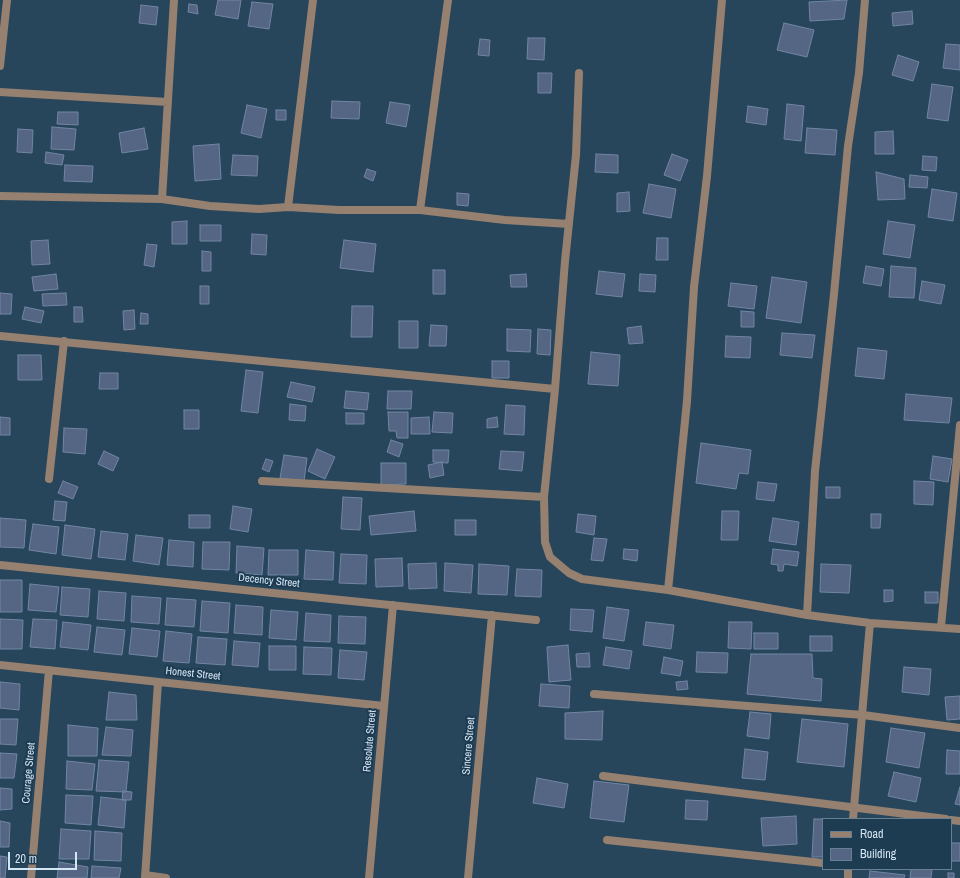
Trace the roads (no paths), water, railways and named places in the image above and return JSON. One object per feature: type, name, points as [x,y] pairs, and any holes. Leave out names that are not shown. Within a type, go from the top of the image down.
[{"type":"street","points":[[0,66],[6,0]]},
{"type":"street","points":[[162,199],[174,0]]},
{"type":"street","points":[[288,207],[313,0]]},
{"type":"street","points":[[420,210],[448,0]]},
{"type":"street","points":[[668,590],[687,401],[694,287],[708,176],[722,0]]},
{"type":"street","points":[[807,615],[816,463],[848,146],[859,73],[865,0]]},
{"type":"street","points":[[579,73],[576,155],[544,497],[545,542],[550,556],[569,574],[582,578],[668,590],[807,615],[870,623],[941,626],[960,629]]},
{"type":"street","points":[[0,92],[168,102]]},
{"type":"street","points":[[0,196],[162,199],[210,206],[259,208],[288,207],[338,210],[420,210],[505,220],[570,224]]},
{"type":"street","points":[[0,336],[555,389]]},
{"type":"street","points":[[49,479],[64,341]]},
{"type":"street","points":[[941,626],[960,425]]},
{"type":"street","points":[[262,481],[544,497]]},
{"type":"street","name":"Decency Street","points":[[0,565],[536,620]]},
{"type":"street","name":"Resolute Street","points":[[369,878],[393,605]]},
{"type":"street","name":"Sincere Street","points":[[468,878],[492,615]]},
{"type":"street","points":[[853,818],[870,623]]},
{"type":"street","name":"Honest Street","points":[[0,665],[384,706]]},
{"type":"street","name":"Courage Street","points":[[31,878],[49,670]]},
{"type":"street","points":[[158,682],[145,876],[166,878]]},
{"type":"street","points":[[594,694],[863,716],[960,728]]},
{"type":"street","points":[[603,776],[938,818]]},
{"type":"street","points":[[607,840],[822,862]]}]
